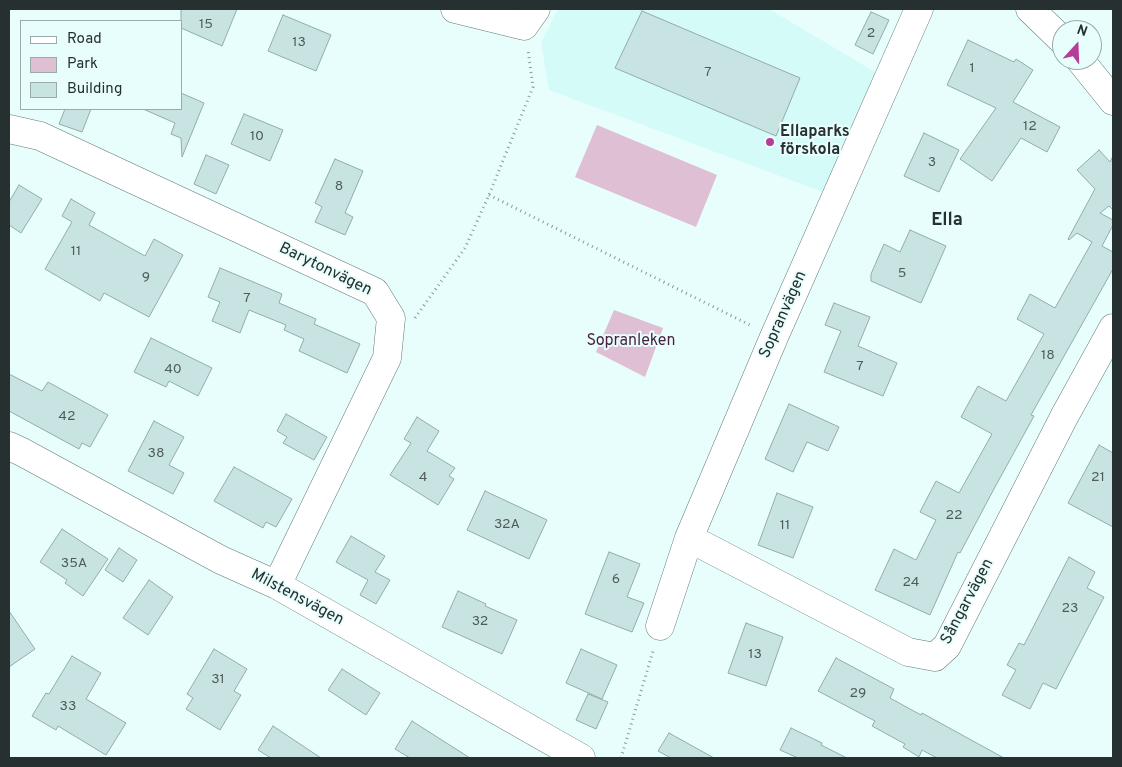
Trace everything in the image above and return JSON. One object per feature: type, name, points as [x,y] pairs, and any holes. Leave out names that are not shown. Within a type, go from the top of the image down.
[{"type":"street","points":[[455,9],[530,18]]},
{"type":"street","name":"Sopranvägen","points":[[660,626],[688,538],[774,337],[919,9]]},
{"type":"street","points":[[1030,9],[1052,30]]},
{"type":"street","points":[[1088,70],[1113,101]]},
{"type":"street","name":"Barytonvägen","points":[[9,129],[40,136],[375,292],[391,318],[387,358],[277,585]]},
{"type":"street","name":"Sångarvägen","points":[[688,538],[908,652],[935,657],[947,646],[1064,417],[1113,328]]},
{"type":"street","name":"Milstensvägen","points":[[9,446],[221,560],[277,585],[582,758]]},
{"type":"path","points":[[415,318],[465,248],[533,87],[530,18]]},
{"type":"path","points":[[489,195],[774,337]]},
{"type":"path","points":[[621,758],[660,626]]},
{"type":"shaded area","name":"Ellaparks förskola","points":[[558,9],[769,9],[882,76],[828,194],[549,90],[541,43]]},
{"type":"green space","points":[[597,125],[717,175],[696,227],[575,177]]},
{"type":"green space","name":"Sopranleken","points":[[614,310],[663,328],[645,377],[596,352]]},
{"type":"building","points":[[181,9],[237,9],[222,46],[182,28]]},
{"type":"building","points":[[642,11],[800,78],[776,136],[615,68]]},
{"type":"building","points":[[871,12],[889,20],[873,54],[855,45]]},
{"type":"building","points":[[283,15],[331,35],[316,71],[268,51]]},
{"type":"building","points":[[968,40],[1014,62],[1016,59],[1033,70],[1013,102],[1060,127],[1047,152],[1021,138],[992,181],[960,159],[996,108],[947,85]]},
{"type":"building","points":[[182,93],[204,103],[182,157],[181,138],[171,134],[175,123],[145,110],[182,110]]},
{"type":"building","points":[[65,110],[91,110],[82,132],[59,124]]},
{"type":"building","points":[[244,114],[283,130],[270,161],[231,144]]},
{"type":"building","points":[[924,133],[959,150],[939,192],[904,176]]},
{"type":"building","points":[[1099,150],[1110,162],[1113,156],[1113,210],[1109,206],[1100,213],[1113,220],[1113,225],[1102,246],[1113,252],[1113,269],[1031,415],[1034,416],[960,553],[958,552],[930,615],[875,590],[894,549],[916,560],[936,520],[920,512],[936,481],[959,493],[992,434],[961,417],[978,386],[1006,401],[1044,334],[1017,319],[1030,294],[1055,308],[1092,242],[1077,233],[1068,239],[1095,189],[1077,170]]},
{"type":"building","points":[[206,155],[229,165],[216,194],[194,184]]},
{"type":"building","points":[[335,159],[363,171],[345,213],[353,217],[345,235],[315,222],[322,207],[315,203]]},
{"type":"building","points":[[19,185],[42,199],[21,233],[9,225],[9,202]]},
{"type":"building","points":[[71,199],[95,213],[89,225],[145,256],[154,239],[183,255],[149,317],[104,293],[100,301],[45,269],[72,222],[62,216]]},
{"type":"building","points":[[910,230],[946,246],[921,303],[871,281],[871,274],[884,244],[900,252]]},
{"type":"building","points":[[220,268],[282,294],[279,303],[316,319],[314,324],[360,344],[347,373],[299,351],[304,339],[284,330],[286,325],[249,310],[240,333],[212,321],[220,302],[208,297]]},
{"type":"building","points":[[834,303],[870,317],[858,346],[897,363],[883,396],[824,372],[841,331],[825,325]]},
{"type":"building","points":[[151,338],[212,368],[198,396],[169,381],[166,387],[134,372]]},
{"type":"building","points":[[9,374],[42,391],[48,382],[108,415],[90,447],[82,443],[79,449],[9,411]]},
{"type":"building","points":[[789,404],[839,427],[828,451],[807,442],[793,472],[765,459]]},
{"type":"building","points":[[286,414],[327,437],[314,460],[283,443],[287,437],[277,431]]},
{"type":"building","points":[[417,417],[439,431],[427,451],[455,468],[449,476],[454,479],[438,505],[390,475],[411,443],[404,439]]},
{"type":"building","points":[[154,421],[184,437],[169,465],[184,473],[173,494],[128,471]]},
{"type":"building","points":[[1099,445],[1113,453],[1113,527],[1068,503]]},
{"type":"building","points":[[234,467],[292,499],[276,527],[266,522],[263,528],[214,501]]},
{"type":"building","points":[[485,491],[547,520],[529,559],[467,530]]},
{"type":"building","points":[[777,493],[813,507],[793,558],[758,545]]},
{"type":"building","points":[[62,529],[108,559],[83,596],[65,583],[67,580],[40,562]]},
{"type":"building","points":[[351,536],[385,556],[375,572],[390,580],[376,604],[360,595],[368,580],[336,562]]},
{"type":"building","points":[[119,548],[137,560],[123,582],[105,570]]},
{"type":"building","points":[[609,552],[640,564],[627,597],[644,603],[632,632],[585,614]]},
{"type":"building","points":[[1069,557],[1095,572],[1087,588],[1104,597],[1056,689],[1043,683],[1030,709],[1002,695],[1016,670],[1007,665],[1019,643],[1024,645]]},
{"type":"building","points":[[149,580],[173,597],[148,635],[123,618]]},
{"type":"building","points":[[458,591],[486,604],[485,606],[517,620],[502,654],[442,627]]},
{"type":"building","points":[[9,611],[35,649],[9,667]]},
{"type":"building","points":[[746,623],[783,637],[766,686],[728,673]]},
{"type":"building","points":[[214,649],[247,669],[234,691],[241,695],[220,730],[186,709],[193,698],[187,694]]},
{"type":"building","points":[[581,649],[617,665],[602,699],[566,683]]},
{"type":"building","points":[[72,656],[101,673],[86,699],[126,723],[106,755],[58,726],[56,730],[32,716],[46,693],[49,694]]},
{"type":"building","points":[[836,658],[894,689],[890,698],[921,715],[922,713],[1004,758],[937,758],[922,750],[919,757],[903,747],[905,744],[872,726],[875,721],[818,691]]},
{"type":"building","points":[[342,669],[380,693],[366,715],[328,690]]},
{"type":"building","points":[[588,694],[608,702],[596,729],[576,720]]},
{"type":"building","points":[[412,721],[470,758],[410,758],[395,749]]},
{"type":"building","points":[[273,726],[321,758],[271,758],[258,750]]},
{"type":"building","points":[[791,728],[847,758],[798,758],[780,750]]},
{"type":"building","points":[[669,733],[714,758],[671,758],[658,751]]},
{"type":"place","name":"Ellaparks förskola","points":[[770,142]]},
{"type":"district","name":"Ella","points":[[947,221]]}]
